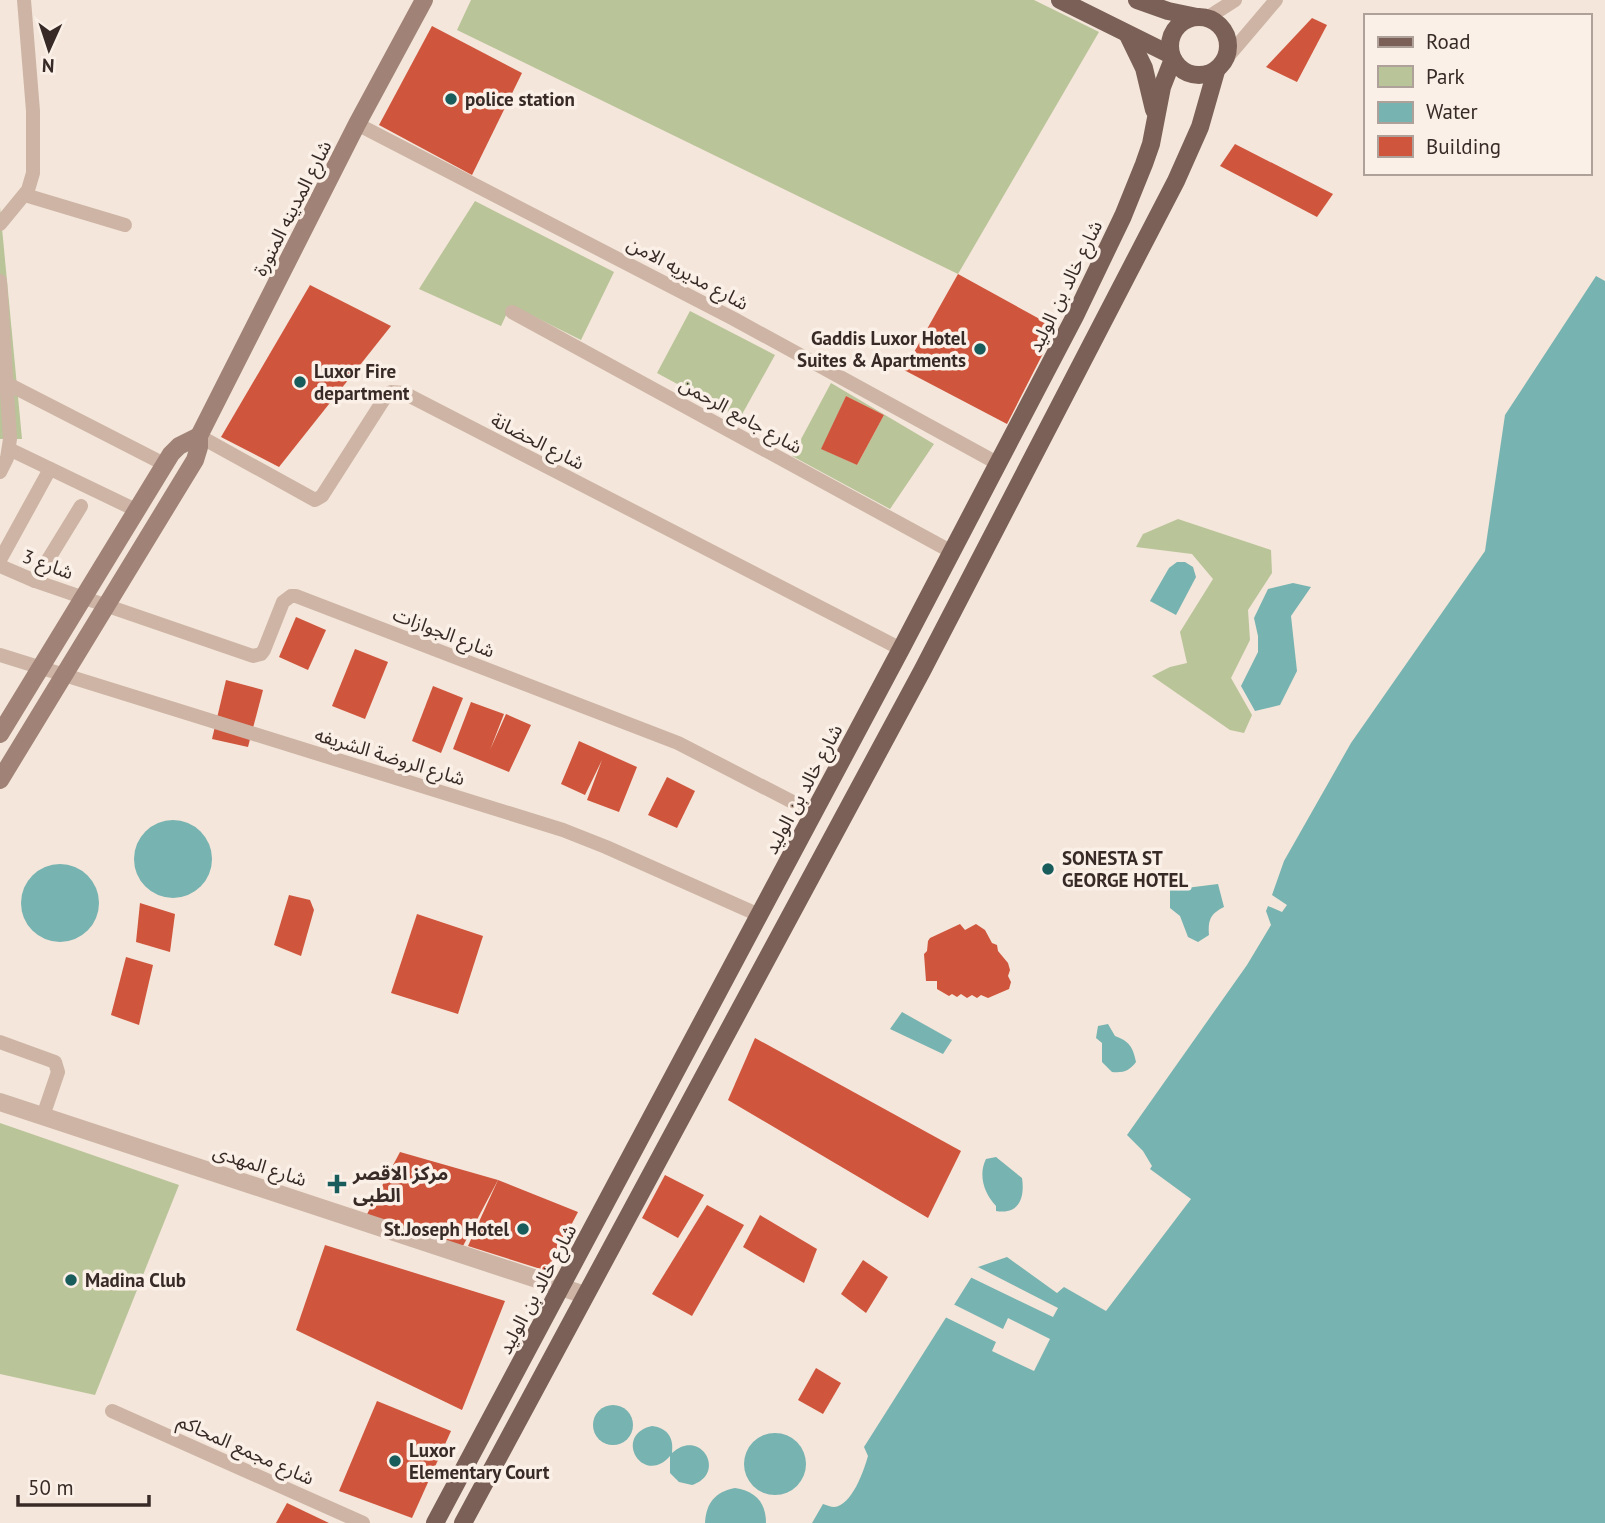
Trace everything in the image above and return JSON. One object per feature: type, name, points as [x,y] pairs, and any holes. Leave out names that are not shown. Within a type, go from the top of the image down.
[{"type":"main road","name":"شارع المدينه المنورة","points":[[0,780],[5,760],[63,675],[195,460],[200,447],[200,436],[424,0]]},
{"type":"main road","points":[[1060,0],[1172,57]]},
{"type":"main road","points":[[463,1523],[922,671],[1176,181],[1200,127],[1229,45],[1227,36],[1215,22],[1168,11],[1137,0]]},
{"type":"main road","points":[[1202,18],[1186,20],[1172,34],[1172,57],[1178,67],[1196,75],[1206,75],[1220,65]]},
{"type":"main road","points":[[1128,35],[1149,86],[1155,122]]},
{"type":"main road","name":"شارع خالد بن الوليد","points":[[435,1523],[901,649],[1106,254],[1144,164],[1172,57]]},
{"type":"main road","name":"شارع المدينه المنورة","points":[[0,734],[166,465],[179,446],[200,436]]},
{"type":"main road","points":[[645,1129],[668,1141]]},
{"type":"street","points":[[0,224],[24,195],[33,173],[34,138],[24,0]]},
{"type":"street","points":[[1202,18],[1235,0]]},
{"type":"street","points":[[1220,65],[1276,0]]},
{"type":"street","name":"شارع مديريه الامن","points":[[358,124],[734,319],[997,463]]},
{"type":"street","points":[[24,195],[125,225]]},
{"type":"street","points":[[0,281],[9,449],[0,472]]},
{"type":"street","name":"شارع جامع الرحمن","points":[[512,312],[952,552]]},
{"type":"street","points":[[6,383],[166,465]]},
{"type":"street","name":"شارع الحضانة","points":[[200,436],[315,500],[322,496],[386,396],[391,393],[404,393],[901,649]]},
{"type":"street","points":[[9,449],[138,511]]},
{"type":"street","points":[[0,560],[50,469]]},
{"type":"street","points":[[35,581],[81,506]]},
{"type":"street","name":"شارع 3","points":[[0,566],[84,597]]},
{"type":"street","name":"شارع الجوازات","points":[[84,597],[253,656],[264,650],[283,602],[296,596],[678,743],[814,813]]},
{"type":"street","name":"شارع الروضة الشريفه","points":[[0,655],[564,830],[759,915]]},
{"type":"street","points":[[0,1042],[55,1062],[58,1072],[43,1116]]},
{"type":"street","name":"شارع المهدى","points":[[0,1102],[585,1295]]},
{"type":"street","name":"شارع مجمع المحاكم","points":[[112,1411],[363,1523]]},
{"type":"green space","points":[[471,0],[1034,0],[1099,32],[958,274],[457,30]]},
{"type":"green space","points":[[475,201],[614,272],[581,340],[511,305],[501,326],[419,289]]},
{"type":"green space","points":[[0,207],[22,439],[0,439]]},
{"type":"green space","points":[[690,311],[775,355],[740,418],[657,373]]},
{"type":"green space","points":[[831,383],[934,444],[890,509],[792,456]],"holes":[[[846,396],[884,415],[857,465],[822,449]]]},
{"type":"green space","points":[[1178,519],[1271,550],[1272,573],[1248,610],[1250,640],[1231,678],[1252,715],[1244,733],[1230,730],[1152,676],[1170,667],[1187,663],[1180,632],[1213,579],[1192,554],[1136,547],[1143,534]]},
{"type":"green space","name":"Madina Club","points":[[0,1123],[179,1185],[95,1395],[0,1374]]},
{"type":"water","points":[[1596,276],[1605,281],[1605,1523],[812,1523],[823,1504],[834,1507],[840,1505],[852,1494],[868,1456],[864,1447],[978,1267],[1007,1257],[1057,1293],[1064,1287],[1106,1311],[1191,1199],[1150,1169],[1152,1166],[1143,1151],[1127,1135],[1247,965],[1271,925],[1266,911],[1268,906],[1282,912],[1287,905],[1272,895],[1284,861],[1351,743],[1485,551],[1505,415]]},
{"type":"water","points":[[1177,562],[1185,562],[1193,567],[1196,577],[1176,615],[1150,601],[1169,568]]},
{"type":"water","points":[[1293,583],[1311,587],[1291,616],[1297,671],[1280,705],[1255,711],[1241,686],[1258,652],[1254,618],[1268,589]]},
{"type":"water","points":[[173,820],[188,823],[205,837],[212,859],[209,874],[195,891],[173,898],[158,895],[141,881],[134,859],[137,844],[151,827]]},
{"type":"water","points":[[60,864],[75,867],[92,881],[99,903],[96,918],[82,935],[60,942],[45,939],[28,925],[21,903],[24,888],[38,871]]},
{"type":"water","points":[[1218,884],[1224,907],[1211,918],[1209,935],[1198,942],[1188,937],[1180,916],[1170,908],[1170,890]]},
{"type":"water","points":[[902,1012],[952,1040],[943,1054],[890,1029]]},
{"type":"water","points":[[1108,1024],[1115,1036],[1127,1042],[1133,1052],[1136,1062],[1126,1071],[1112,1072],[1102,1062],[1102,1043],[1096,1038],[1098,1026]]},
{"type":"water","points":[[996,1157],[1022,1178],[1019,1204],[1004,1212],[996,1211],[984,1184],[982,1171],[986,1159]]},
{"type":"water","points":[[613,1405],[621,1406],[627,1411],[632,1417],[632,1433],[627,1439],[621,1444],[613,1445],[605,1444],[599,1439],[594,1433],[593,1425],[594,1417],[599,1411],[605,1406]]},
{"type":"water","points":[[652,1426],[666,1431],[669,1435],[672,1453],[682,1446],[692,1445],[706,1455],[708,1471],[703,1479],[692,1485],[679,1482],[670,1473],[670,1456],[660,1464],[650,1466],[642,1463],[633,1448],[634,1439],[640,1431]]},
{"type":"water","points":[[775,1433],[797,1442],[806,1464],[797,1486],[775,1495],[753,1486],[744,1464],[753,1442]]},
{"type":"water","points":[[735,1488],[758,1499],[764,1509],[766,1523],[705,1523],[707,1510],[713,1500],[722,1492]]},
{"type":"pier","points":[[978,1267],[1058,1308],[1053,1317],[970,1277]]},
{"type":"pier","points":[[953,1304],[1003,1329],[1008,1318],[1050,1339],[1034,1371],[992,1351],[996,1342],[945,1317]]},
{"type":"building","points":[[1312,18],[1327,25],[1297,82],[1266,67]]},
{"type":"building","name":"police station","points":[[432,26],[522,73],[472,175],[379,125]]},
{"type":"building","points":[[1235,144],[1333,194],[1317,217],[1220,166]]},
{"type":"building","name":"Gaddis Luxor Hotel Suites & Apartments","points":[[958,274],[1056,328],[1007,424],[904,370]]},
{"type":"building","name":"Luxor Fire department","points":[[310,285],[391,326],[279,467],[221,437]]},
{"type":"building","points":[[846,396],[884,415],[857,465],[821,449]]},
{"type":"building","points":[[296,617],[326,630],[308,670],[279,657]]},
{"type":"building","points":[[355,649],[388,662],[365,719],[332,706]]},
{"type":"building","points":[[226,680],[263,690],[248,747],[212,739]]},
{"type":"building","points":[[433,686],[463,698],[441,753],[412,741]]},
{"type":"building","points":[[471,702],[504,714],[490,750],[506,714],[531,725],[509,772],[453,749]]},
{"type":"building","points":[[579,741],[637,767],[619,812],[587,800],[602,760],[585,795],[561,784]]},
{"type":"building","points":[[667,777],[695,791],[677,828],[648,815]]},
{"type":"building","points":[[289,895],[310,900],[314,910],[301,956],[274,945]]},
{"type":"building","points":[[140,903],[175,914],[170,952],[136,942]]},
{"type":"building","points":[[417,914],[483,936],[458,1014],[391,993]]},
{"type":"building","points":[[960,924],[965,930],[976,924],[985,930],[992,943],[997,945],[1010,970],[1009,989],[988,998],[972,995],[967,998],[961,994],[957,997],[952,994],[949,996],[937,989],[937,981],[926,981],[924,954],[928,941]]},
{"type":"building","points":[[126,957],[153,965],[139,1025],[111,1015]]},
{"type":"building","points":[[755,1038],[961,1151],[928,1218],[728,1100]]},
{"type":"building","points":[[400,1152],[498,1180],[463,1246],[366,1216]]},
{"type":"building","points":[[665,1175],[704,1195],[678,1238],[642,1218]]},
{"type":"building","name":"St.Joseph Hotel","points":[[498,1180],[578,1212],[547,1271],[468,1246]]},
{"type":"building","points":[[707,1205],[744,1225],[692,1316],[652,1294]]},
{"type":"building","points":[[760,1215],[817,1249],[804,1283],[743,1247]]},
{"type":"building","points":[[325,1245],[505,1301],[462,1410],[296,1330]]},
{"type":"building","points":[[863,1260],[888,1277],[866,1313],[841,1294]]},
{"type":"building","points":[[816,1368],[841,1383],[823,1414],[798,1400]]},
{"type":"building","name":"Luxor Elementary Court","points":[[377,1401],[451,1431],[412,1518],[339,1491]]},
{"type":"building","points":[[287,1503],[329,1523],[276,1523]]},
{"type":"place","name":"police station","points":[[451,99]]},
{"type":"place","name":"Gaddis Luxor Hotel Suites & Apartments","points":[[980,349]]},
{"type":"place","name":"Luxor Fire department","points":[[300,382]]},
{"type":"place","name":"SONESTA ST GEORGE HOTEL","points":[[1048,869]]},
{"type":"place","name":"مركز الاقصر الطبى","points":[[337,1184]]},
{"type":"place","name":"St.Joseph Hotel","points":[[523,1229]]},
{"type":"place","name":"Madina Club","points":[[71,1280]]},
{"type":"place","name":"Luxor Elementary Court","points":[[395,1461]]}]
